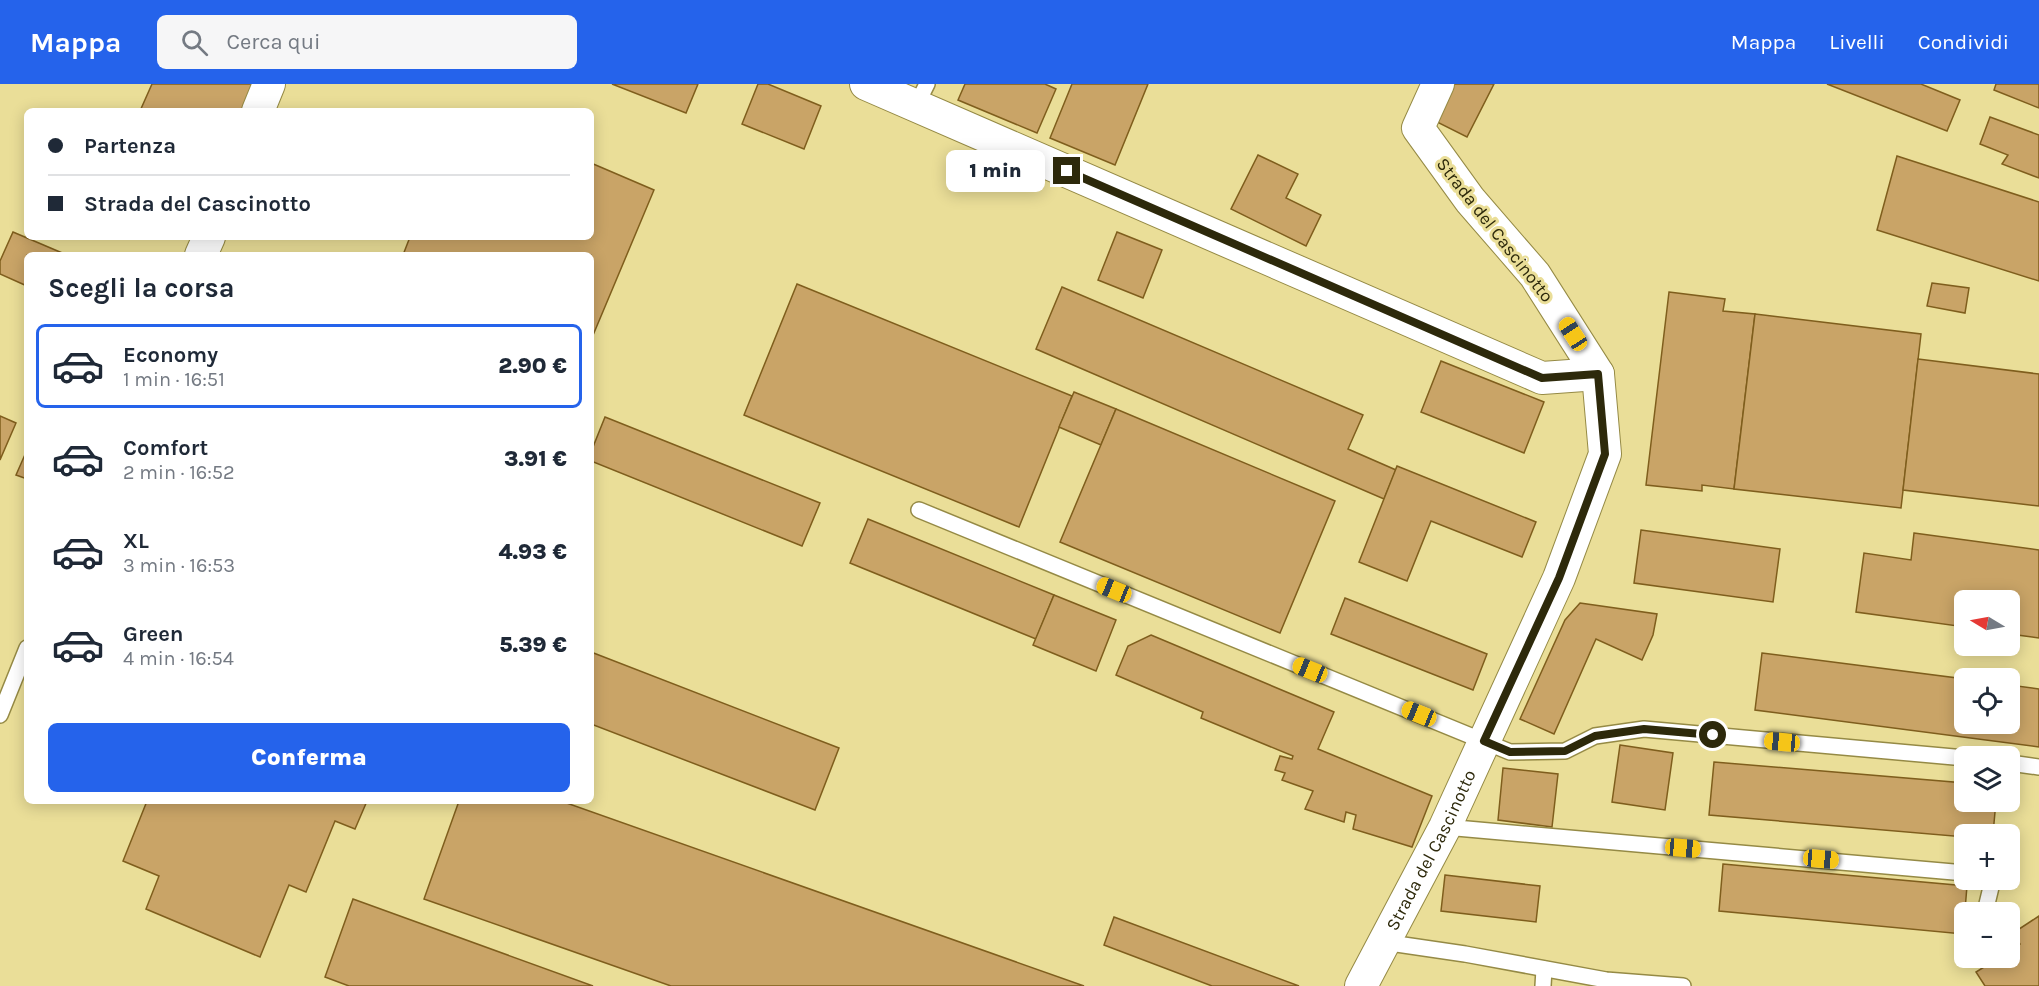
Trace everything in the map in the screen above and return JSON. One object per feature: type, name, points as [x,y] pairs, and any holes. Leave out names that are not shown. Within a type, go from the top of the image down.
[{"type":"street","points":[[259,108],[269,84]]},
{"type":"street","points":[[866,84],[922,95],[1542,378],[1598,374]]},
{"type":"street","name":"Strada del Cascinotto","points":[[1361,986],[1445,827],[1559,578],[1605,454],[1598,374],[1535,275],[1470,200],[1418,128],[1438,84]]},
{"type":"lane","points":[[919,510],[1510,752],[1565,751],[1595,736],[1644,729],[1954,757]]},
{"type":"lane","points":[[0,715],[24,655]]},
{"type":"lane","points":[[2020,764],[2039,766]]},
{"type":"lane","points":[[1445,827],[1954,872]]},
{"type":"lane","points":[[1383,942],[1606,981],[1683,986]]},
{"type":"lane","points":[[1543,986],[1544,969]]},
{"type":"building","points":[[152,84],[255,84],[244,108],[141,108]]},
{"type":"building","points":[[612,84],[698,84],[686,113]]},
{"type":"building","points":[[758,84],[768,84],[821,106],[804,149],[742,124]]},
{"type":"building","points":[[965,84],[1045,84],[1056,89],[1037,133],[958,100]]},
{"type":"building","points":[[1072,84],[1148,84],[1115,165],[1050,138]]},
{"type":"building","points":[[1451,84],[1494,84],[1467,137],[1433,120]]},
{"type":"building","points":[[1827,84],[1921,84],[1960,100],[1947,131]]},
{"type":"building","points":[[1996,84],[2039,84],[2039,108],[1994,90]]},
{"type":"building","points":[[1990,117],[2039,135],[2039,178],[2002,164],[2008,155],[1980,144]]},
{"type":"building","points":[[1258,155],[1298,174],[1286,198],[1321,215],[1306,246],[1231,209]]},
{"type":"building","points":[[1897,156],[2039,202],[2039,281],[1877,230]]},
{"type":"building","points":[[594,164],[654,190],[594,333],[594,252],[404,252],[409,240],[594,240]]},
{"type":"building","points":[[13,232],[24,237],[24,240],[32,240],[60,252],[24,252],[24,285],[0,274],[0,261]]},
{"type":"building","points":[[1117,232],[1162,250],[1143,298],[1098,280]]},
{"type":"building","points":[[1932,283],[1969,288],[1965,313],[1927,306]]},
{"type":"building","points":[[797,284],[1072,396],[1019,527],[744,415]]},
{"type":"building","points":[[1062,287],[1363,415],[1348,449],[1396,470],[1384,499],[1036,349]]},
{"type":"building","points":[[1669,292],[1725,299],[1723,311],[1755,314],[1734,489],[1702,485],[1702,491],[1646,485]]},
{"type":"building","points":[[1755,314],[1921,334],[1901,508],[1734,489]]},
{"type":"building","points":[[1918,359],[2039,374],[2039,506],[1903,490]]},
{"type":"building","points":[[1441,361],[1544,402],[1524,453],[1421,412]]},
{"type":"building","points":[[1074,392],[1116,409],[1101,445],[1059,427]]},
{"type":"building","points":[[1116,409],[1335,501],[1280,633],[1060,542]]},
{"type":"building","points":[[0,416],[16,423],[0,460]]},
{"type":"building","points":[[605,417],[820,503],[802,546],[594,462],[594,444]]},
{"type":"building","points":[[24,457],[24,478],[16,475]]},
{"type":"building","points":[[1397,466],[1536,522],[1522,557],[1431,521],[1407,581],[1359,562]]},
{"type":"building","points":[[868,519],[1054,595],[1036,639],[850,563]]},
{"type":"building","points":[[1641,530],[1780,549],[1773,602],[1634,583]]},
{"type":"building","points":[[1914,533],[2039,550],[2039,638],[2020,635],[2020,590],[1954,590],[1954,625],[1856,612],[1864,553],[1911,560]]},
{"type":"building","points":[[1054,595],[1116,620],[1096,671],[1033,645]]},
{"type":"building","points":[[1345,598],[1487,654],[1473,690],[1331,634]]},
{"type":"building","points":[[1580,603],[1657,614],[1653,635],[1642,660],[1596,639],[1554,734],[1520,719],[1565,620]]},
{"type":"building","points":[[1151,635],[1334,712],[1318,749],[1432,796],[1412,847],[1353,829],[1356,815],[1346,812],[1344,822],[1305,809],[1313,791],[1282,780],[1285,773],[1275,770],[1280,756],[1292,759],[1293,756],[1201,718],[1203,712],[1116,675],[1128,646]]},
{"type":"building","points":[[594,653],[839,748],[815,810],[594,725]]},
{"type":"building","points":[[1762,653],[1954,678],[1954,734],[2020,734],[2020,686],[2039,689],[2039,747],[1755,710]]},
{"type":"building","points":[[1620,745],[1673,753],[1665,810],[1612,802]]},
{"type":"building","points":[[1714,762],[1954,782],[1954,812],[1995,812],[1994,824],[1954,824],[1954,836],[1709,815]]},
{"type":"building","points":[[1503,768],[1558,774],[1552,827],[1498,820]]},
{"type":"building","points":[[146,804],[366,804],[355,829],[335,821],[306,892],[289,885],[260,957],[146,909],[159,876],[123,861]]},
{"type":"building","points":[[458,804],[569,804],[1084,986],[671,986],[424,899]]},
{"type":"building","points":[[1723,864],[1954,885],[1954,890],[1967,890],[1966,902],[1954,902],[1954,933],[1719,911]]},
{"type":"building","points":[[1445,875],[1540,886],[1536,922],[1441,911]]},
{"type":"building","points":[[353,899],[593,986],[349,986],[325,977]]},
{"type":"building","points":[[2039,916],[2039,986],[1985,986],[1976,972],[1982,968],[2020,968],[2020,928]]},
{"type":"building","points":[[1114,917],[1299,986],[1212,986],[1104,945]]},
{"type":"route","points":[[1067,171],[1542,378],[1598,374],[1605,454],[1559,578],[1484,741],[1510,752],[1565,751],[1595,736],[1644,729],[1713,735]]}]
